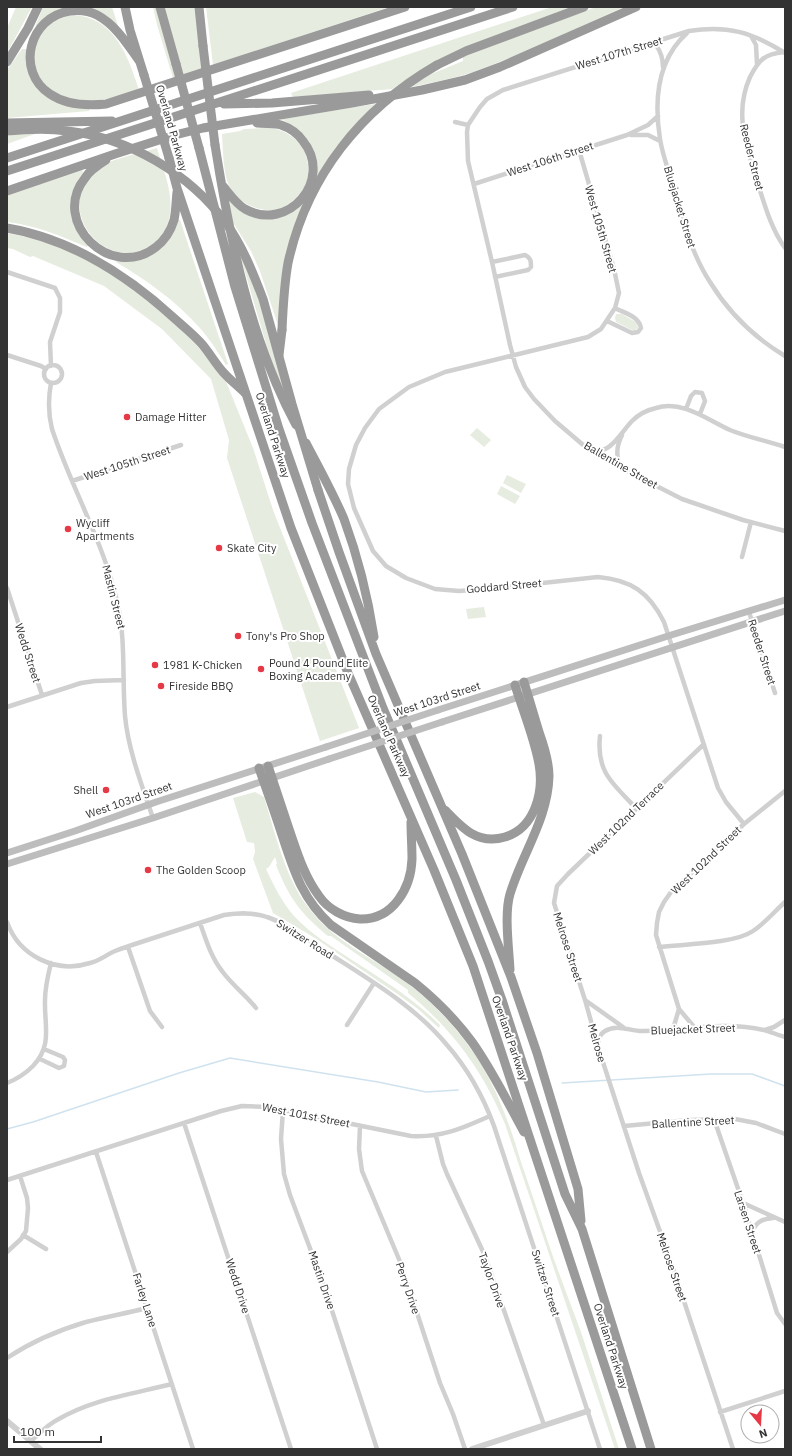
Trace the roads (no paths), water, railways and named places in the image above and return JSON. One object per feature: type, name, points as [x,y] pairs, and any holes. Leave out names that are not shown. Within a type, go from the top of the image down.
[{"type":"highway","points":[[7,62],[28,28],[38,7]]},
{"type":"highway","name":"Overland Parkway","points":[[125,7],[177,188],[291,528],[348,673],[411,817],[473,966],[632,1449]]},
{"type":"highway","name":"Overland Parkway","points":[[160,7],[235,287],[279,429],[312,523],[383,708],[474,924],[502,1000],[565,1194],[582,1229],[651,1449]]},
{"type":"highway","points":[[163,7],[166,31]]},
{"type":"highway","points":[[198,7],[214,145],[221,184],[247,298],[270,372],[284,403],[329,486],[344,520],[370,610],[376,654]]},
{"type":"highway","points":[[140,62],[118,32],[96,15],[82,11],[66,12],[50,19],[34,36],[30,51],[30,66],[35,78],[43,89],[50,95],[66,102],[76,104],[106,104],[405,7]]},
{"type":"highway","points":[[7,158],[471,7]]},
{"type":"highway","points":[[7,171],[513,7]]},
{"type":"highway","points":[[278,355],[285,281],[288,264],[299,226],[317,185],[343,144],[362,122],[385,100],[402,87],[437,65],[466,52],[584,7]]},
{"type":"highway","points":[[7,191],[115,154],[175,135],[203,128],[442,86],[483,74],[636,7]]},
{"type":"highway","points":[[215,104],[272,103],[400,94]]},
{"type":"highway","points":[[7,122],[122,121]]},
{"type":"highway","points":[[221,184],[244,208],[260,214],[270,215],[284,212],[297,204],[306,194],[312,177],[313,165],[309,150],[296,133],[282,126],[273,124],[234,123]]},
{"type":"highway","points":[[7,131],[48,129],[99,136],[149,157],[184,180],[203,197],[225,223],[244,254],[263,299],[318,490],[376,654],[462,854],[511,977],[537,1054],[578,1189],[582,1229]]},
{"type":"highway","points":[[115,154],[88,174],[81,184],[76,198],[75,212],[78,224],[85,237],[96,248],[111,256],[119,257],[133,257],[141,255],[154,248],[165,238],[174,221],[177,188]]},
{"type":"highway","points":[[7,228],[35,235],[79,252],[115,271],[137,285],[189,331],[201,343],[224,373],[246,394]]},
{"type":"highway","points":[[511,977],[508,930],[510,896],[515,880],[542,815],[549,777],[547,757],[519,684]]},
{"type":"highway","points":[[441,806],[462,828],[474,836],[482,838],[497,839],[515,833],[527,822],[536,807],[540,772],[523,696]]},
{"type":"highway","points":[[264,767],[296,876],[309,900],[322,918],[415,983],[451,1017],[472,1042],[484,1060],[535,1152]]},
{"type":"highway","points":[[268,779],[311,885],[327,905],[349,917],[368,918],[380,915],[393,907],[401,896],[408,882],[412,859],[411,817]]},
{"type":"main road","name":"West 103rd Street","points":[[7,853],[75,831],[148,804],[668,636],[785,600]]},
{"type":"main road","name":"West 103rd Street","points":[[7,864],[153,818],[329,759],[785,611]]},
{"type":"street","name":"West 107th Street","points":[[468,125],[487,99],[502,90],[689,31],[721,29],[749,34],[784,52]]},
{"type":"street","name":"Bluejacket Street","points":[[689,31],[677,42],[669,56],[663,71],[657,107],[660,141],[687,234],[699,263],[709,282],[721,299],[761,340],[785,356]]},
{"type":"street","name":"Reeder Street","points":[[749,34],[756,45],[757,64],[745,89],[742,101],[743,129],[770,220],[775,232],[785,248]]},
{"type":"street","name":"Bluejacket Street","points":[[648,44],[656,45],[661,51],[663,71]]},
{"type":"street","points":[[757,64],[761,59],[773,53],[784,52]]},
{"type":"street","name":"West 106th Street","points":[[474,184],[627,135],[648,125],[658,116]]},
{"type":"street","points":[[455,122],[468,125]]},
{"type":"street","name":"Ballentine Street","points":[[468,125],[468,161],[512,355],[524,387],[555,421],[591,450],[621,467],[682,499],[751,522],[785,531]]},
{"type":"street","name":"West 106th Street","points":[[627,135],[648,135],[660,141]]},
{"type":"street","name":"West 105th Street","points":[[468,366],[588,337],[601,329],[615,308],[619,293],[614,269],[578,150]]},
{"type":"street","points":[[492,262],[525,255],[529,257],[531,262],[531,267],[528,270],[495,278]]},
{"type":"street","points":[[7,272],[55,288],[60,298],[60,312],[50,342],[51,366]]},
{"type":"street","points":[[607,321],[632,333],[638,332],[641,328],[640,322],[634,317],[615,308]]},
{"type":"street","points":[[7,355],[46,369]]},
{"type":"street","points":[[51,366],[57,366],[60,368],[62,373],[60,381],[54,384],[45,378],[46,369],[51,366]]},
{"type":"street","name":"Goddard Street","points":[[468,366],[445,372],[410,387],[379,409],[365,428],[356,445],[351,463],[348,484],[354,508],[373,551],[386,566],[406,578],[435,589],[473,590],[598,577],[611,578],[634,586],[643,592],[658,610],[668,636],[718,788],[726,802],[744,824]]},
{"type":"street","name":"Mastin Street","points":[[51,383],[48,399],[52,429],[104,558],[116,598],[124,646],[125,716],[128,734],[153,818]]},
{"type":"street","points":[[686,409],[691,396],[695,392],[702,394],[705,401],[700,414]]},
{"type":"street","points":[[621,467],[617,452],[618,443],[624,432],[632,421],[644,412],[664,406],[677,406],[686,409],[700,414],[731,430],[785,447]]},
{"type":"street","points":[[591,450],[601,451],[607,448],[624,432]]},
{"type":"street","name":"West 105th Street","points":[[72,481],[181,445]]},
{"type":"street","points":[[742,557],[751,522]]},
{"type":"street","name":"Wedd Street","points":[[7,588],[42,695]]},
{"type":"street","name":"Reeder Street","points":[[749,612],[776,693]]},
{"type":"street","points":[[7,706],[81,683],[124,680]]},
{"type":"street","points":[[600,736],[599,755],[606,774],[611,782],[636,808]]},
{"type":"street","name":"West 102nd Terrace","points":[[555,894],[557,886],[568,874],[703,745]]},
{"type":"street","name":"West 102nd Street","points":[[659,947],[656,935],[656,923],[659,912],[671,892],[744,824],[785,790]]},
{"type":"street","name":"Melrose Street","points":[[555,894],[554,903],[556,912],[585,1000]]},
{"type":"street","points":[[695,1028],[680,1009],[659,947],[727,940],[740,937],[754,930],[785,902]]},
{"type":"street","name":"Switzer Road","points":[[7,922],[14,937],[25,950],[40,960],[61,966],[92,963],[114,952],[224,915],[238,913],[259,914],[268,917],[281,923],[412,1009],[434,1029],[470,1075],[490,1116]]},
{"type":"street","points":[[200,923],[213,958],[222,971],[256,1008]]},
{"type":"street","points":[[128,947],[150,1011],[162,1027]]},
{"type":"street","points":[[7,1083],[23,1075],[40,1059],[44,1049],[47,1029],[45,1000],[47,976],[50,963]]},
{"type":"street","points":[[347,1026],[374,983]]},
{"type":"street","name":"Bluejacket Street","points":[[585,1000],[624,1027],[642,1032],[673,1029],[734,1027],[765,1030],[785,1037]]},
{"type":"street","name":"Melrose","points":[[585,1000],[610,1086]]},
{"type":"street","points":[[673,1029],[680,1009]]},
{"type":"street","points":[[765,1030],[774,1027],[785,1020]]},
{"type":"street","name":"Bluejacket Street","points":[[598,1045],[600,1035],[605,1031],[624,1027]]},
{"type":"street","points":[[40,1059],[54,1067],[59,1068],[64,1066],[65,1060],[63,1057],[44,1049]]},
{"type":"street","name":"Melrose Street","points":[[610,1086],[667,1249],[733,1449]]},
{"type":"street","name":"West 101st Street","points":[[7,1180],[221,1111],[242,1106],[268,1107],[411,1136],[423,1137],[436,1136],[452,1132],[490,1116]]},
{"type":"street","name":"Mastin Drive","points":[[283,1110],[281,1139],[284,1174],[290,1195],[323,1283],[377,1449]]},
{"type":"street","name":"Switzer Street","points":[[490,1116],[600,1449]]},
{"type":"street","name":"Ballentine Street","points":[[624,1126],[714,1119],[735,1119],[751,1122],[785,1134]]},
{"type":"street","name":"Larsen Street","points":[[714,1119],[743,1203],[777,1313],[785,1324]]},
{"type":"street","name":"Wedd Drive","points":[[184,1123],[291,1449]]},
{"type":"street","name":"Perry Drive","points":[[360,1126],[359,1149],[362,1171],[401,1264],[440,1383],[465,1449]]},
{"type":"street","name":"Taylor Drive","points":[[436,1136],[447,1174],[486,1261],[544,1425]]},
{"type":"street","name":"Farley Lane","points":[[96,1152],[193,1449]]},
{"type":"street","points":[[7,1252],[21,1239],[26,1231],[28,1208],[27,1198],[20,1176]]},
{"type":"street","points":[[743,1203],[785,1222]]},
{"type":"street","points":[[752,1232],[755,1224],[764,1219],[774,1218]]},
{"type":"street","points":[[23,1235],[46,1249]]},
{"type":"street","points":[[7,1358],[32,1343],[65,1329],[97,1319],[147,1308]]},
{"type":"street","points":[[31,1441],[56,1420],[84,1407],[110,1398],[172,1384]]},
{"type":"street","points":[[720,1412],[785,1391]]},
{"type":"street","points":[[472,1449],[588,1411]]},
{"type":"street","points":[[7,1421],[40,1449]]},
{"type":"waterway","points":[[7,1129],[33,1122],[179,1073],[230,1058],[378,1082],[426,1092],[458,1090]]},
{"type":"waterway","points":[[562,1083],[711,1074],[752,1074],[785,1086]]},
{"type":"place","name":"Damage Hitter","points":[[127,417]]},
{"type":"place","name":"Wycliff Apartments","points":[[68,529]]},
{"type":"place","name":"Skate City","points":[[219,548]]},
{"type":"place","name":"Tony's Pro Shop","points":[[238,636]]},
{"type":"place","name":"1981 K-Chicken","points":[[155,665]]},
{"type":"place","name":"Pound 4 Pound Elite Boxing Academy","points":[[261,669]]},
{"type":"place","name":"Fireside BBQ","points":[[161,686]]},
{"type":"place","name":"Shell","points":[[106,790]]},
{"type":"place","name":"The Golden Scoop","points":[[148,870]]}]
